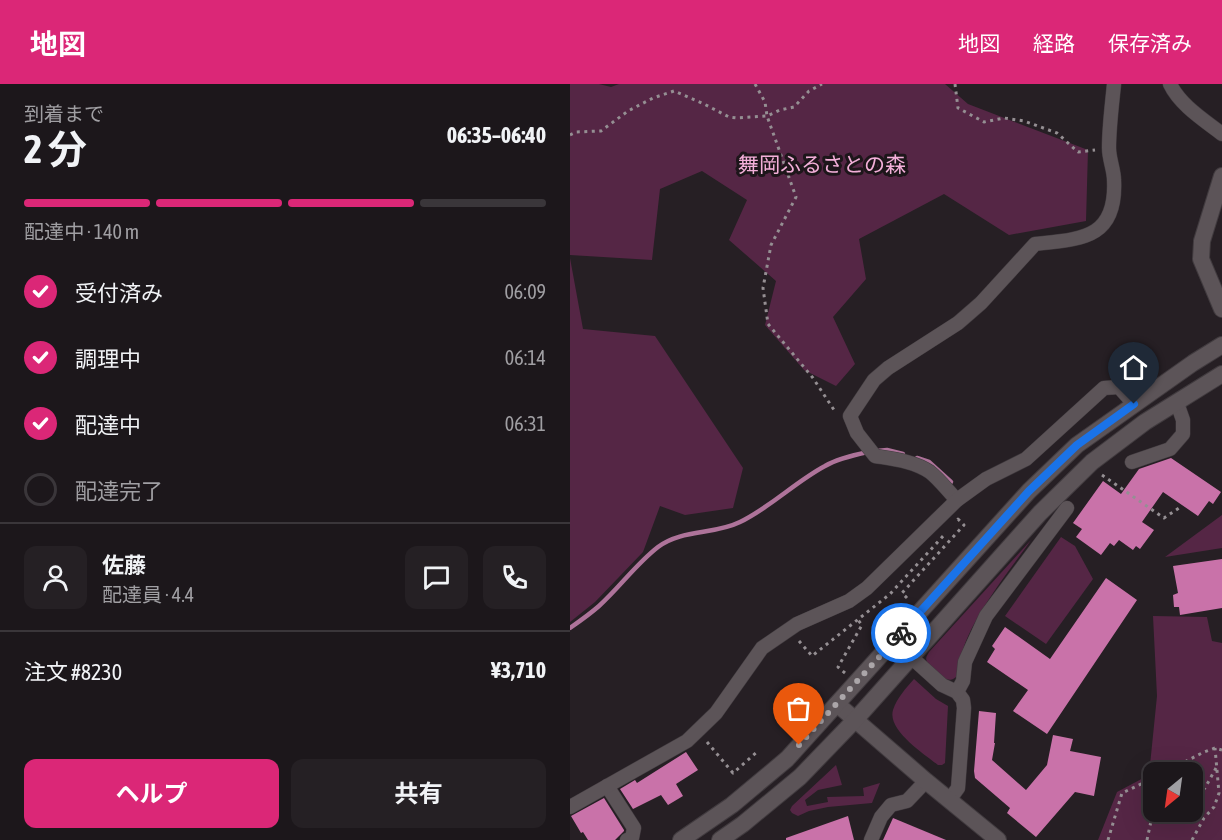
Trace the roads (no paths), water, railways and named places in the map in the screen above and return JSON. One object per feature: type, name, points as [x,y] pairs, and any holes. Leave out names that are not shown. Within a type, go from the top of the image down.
[{"type":"street","points":[[957,500],[927,470],[900,459],[874,456],[864,443],[850,416],[874,381],[888,368],[958,323],[981,303],[1035,244],[1075,240],[1096,232],[1104,225],[1113,203],[1114,179],[1109,149],[1114,84]]},
{"type":"street","points":[[1170,84],[1173,91],[1222,134]]},
{"type":"street","points":[[1222,176],[1202,241],[1201,259],[1222,309]]},
{"type":"street","points":[[681,840],[732,805],[787,759],[1029,491],[1077,445],[1222,345]]},
{"type":"street","points":[[720,840],[800,777],[855,720],[1040,513],[1092,462],[1145,422],[1222,374]]},
{"type":"street","points":[[570,807],[687,741],[716,713],[762,648],[797,624],[849,601],[867,588],[957,500],[986,479],[1026,459],[1104,388],[1119,387],[1134,404]]},
{"type":"street","points":[[1132,462],[1170,449],[1183,434],[1183,420],[1177,403]]},
{"type":"street","points":[[957,692],[965,674],[965,662],[986,616],[1066,508]]},
{"type":"street","points":[[911,657],[942,685],[957,692],[963,700],[958,788],[950,799]]},
{"type":"street","points":[[837,704],[998,840]]},
{"type":"street","points":[[871,840],[881,817],[891,806],[907,801],[926,781]]},
{"type":"street","points":[[607,786],[634,828],[632,837],[627,840]]},
{"type":"waterway","points":[[877,451],[887,450],[903,454]]},
{"type":"waterway","points":[[570,628],[589,615],[642,561],[667,541],[740,522],[825,466],[840,459],[868,452]]},
{"type":"waterway","points":[[917,458],[929,462],[951,482]]},
{"type":"park label","name":"舞岡ふるさとの森","points":[[822,165]]}]
